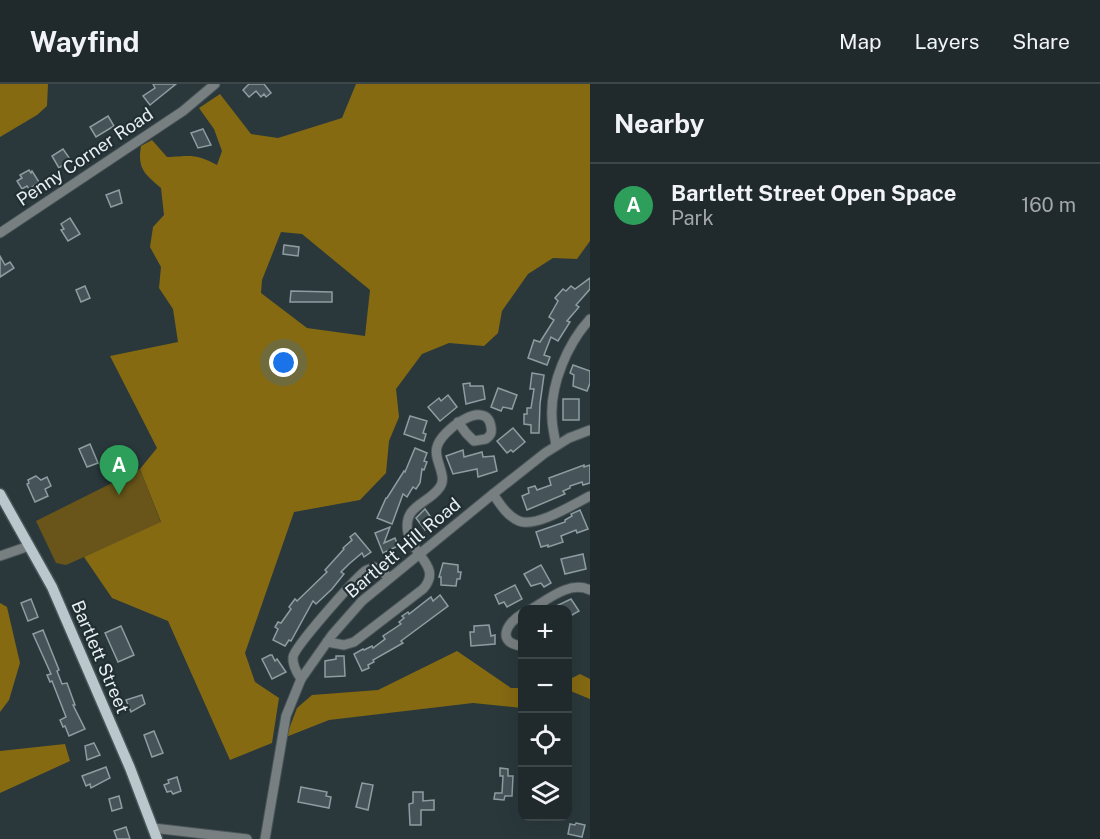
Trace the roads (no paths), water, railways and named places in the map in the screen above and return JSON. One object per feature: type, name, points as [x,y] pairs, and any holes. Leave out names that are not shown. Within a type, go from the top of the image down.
[{"type":"main road","name":"Bartlett Street","points":[[0,494],[52,586],[130,768],[157,839]]},
{"type":"street","name":"Penny Corner Road","points":[[0,233],[183,111],[215,84]]},
{"type":"street","points":[[556,446],[551,416],[556,383],[567,349],[590,318]]},
{"type":"street","points":[[327,642],[344,645],[354,642],[423,589],[429,581],[430,572],[427,564],[411,544],[407,531],[409,519],[413,509],[441,487],[442,479],[436,454],[437,445],[443,435],[458,422]]},
{"type":"street","name":"Bartlett Hill Road","points":[[265,839],[286,716],[301,679],[327,642],[362,601],[493,494],[556,446],[590,430]]},
{"type":"street","points":[[493,494],[510,516],[521,522],[541,519],[590,496]]},
{"type":"street","points":[[0,556],[29,546]]},
{"type":"street","points":[[301,679],[295,670],[293,657],[302,642],[365,571],[374,567],[389,578]]},
{"type":"street","points":[[545,605],[563,590],[585,587],[590,590]]},
{"type":"street","points":[[518,616],[507,627],[506,634],[508,641],[518,645]]},
{"type":"street","points":[[153,828],[247,839]]},
{"type":"place","name":"Bartlett Street Open Space","points":[[119,495]]}]
